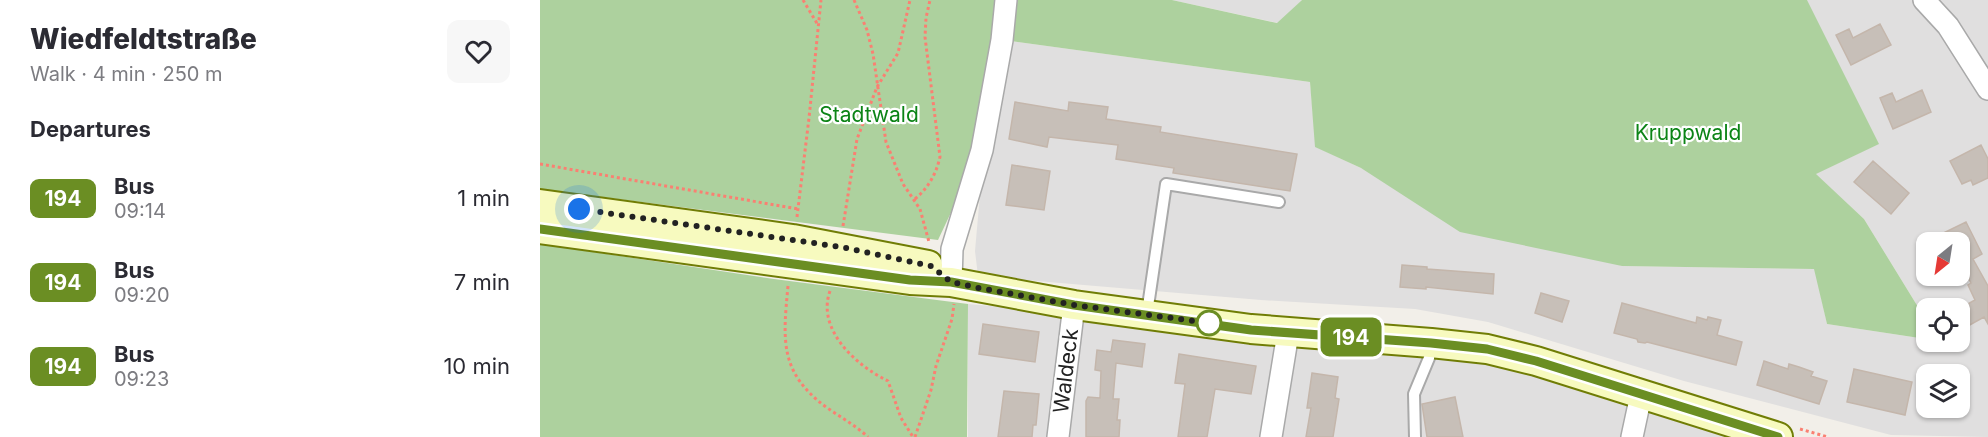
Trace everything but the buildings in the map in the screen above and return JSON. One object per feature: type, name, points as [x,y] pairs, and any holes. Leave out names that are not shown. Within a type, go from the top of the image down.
[{"type":"main road","points":[[540,204],[792,251],[839,258],[931,266],[953,291],[1288,333],[1487,349],[1536,361],[1778,437]]},
{"type":"main road","points":[[540,229],[792,251]]},
{"type":"street","points":[[953,291],[952,249],[982,150],[1002,40],[1006,0]]},
{"type":"street","points":[[1924,0],[1942,8],[1988,89]]},
{"type":"street","name":"Waldeck","points":[[1058,437],[1074,305]]},
{"type":"street","points":[[1271,437],[1288,333]]},
{"type":"street","points":[[1632,437],[1641,395]]},
{"type":"lane","points":[[1147,315],[1166,184],[1280,202]]},
{"type":"lane","points":[[1415,437],[1414,394],[1429,358],[1431,343]]},
{"type":"path","points":[[803,0],[819,27]]},
{"type":"path","points":[[821,0],[792,251],[785,341],[796,378],[810,395],[868,437]]},
{"type":"path","points":[[854,0],[867,30],[886,142],[903,184],[920,209],[929,246]]},
{"type":"path","points":[[909,0],[898,52],[877,87],[857,139],[839,258],[826,302],[831,329],[850,355],[869,372],[888,381],[902,418],[914,437]]},
{"type":"path","points":[[915,199],[930,183],[940,157],[925,37],[930,0]]},
{"type":"path","points":[[540,164],[798,209]]},
{"type":"path","points":[[914,437],[952,319],[953,291]]},
{"type":"shaded area","points":[[1172,0],[1302,0],[1278,23]]},
{"type":"shaded area","points":[[1787,0],[1988,0],[1988,437],[1891,435],[1684,381],[1488,322],[1415,309],[1261,300],[978,276],[975,251],[984,149],[1003,40],[1310,82],[1316,147],[1361,168],[1622,266],[1815,269],[1827,324],[1916,337],[1916,352],[1970,352],[1970,298],[1916,298],[1916,304],[1864,219],[1815,174],[1878,144]]},
{"type":"shaded area","points":[[968,304],[1424,344],[1775,437],[968,437]]},
{"type":"green space","name":"Stadtwald","points":[[540,0],[1004,0],[981,149],[938,240],[540,189]]},
{"type":"green space","name":"Kruppwald","points":[[1008,0],[1172,0],[1277,23],[1302,0],[1807,0],[1879,144],[1816,174],[1864,219],[1916,304],[1916,337],[1827,324],[1814,269],[1622,266],[1460,232],[1361,168],[1315,147],[1310,82],[1003,40]]},
{"type":"green space","points":[[540,244],[774,279],[968,304],[967,437],[540,437]]},
{"type":"bus line","name":"194","points":[[540,229],[910,280],[951,282],[1074,305],[1251,330],[1487,349],[1536,361],[1778,437]]},
{"type":"route","points":[[579,209],[841,247],[931,266],[951,282],[979,288],[1074,305],[1209,323]]}]
